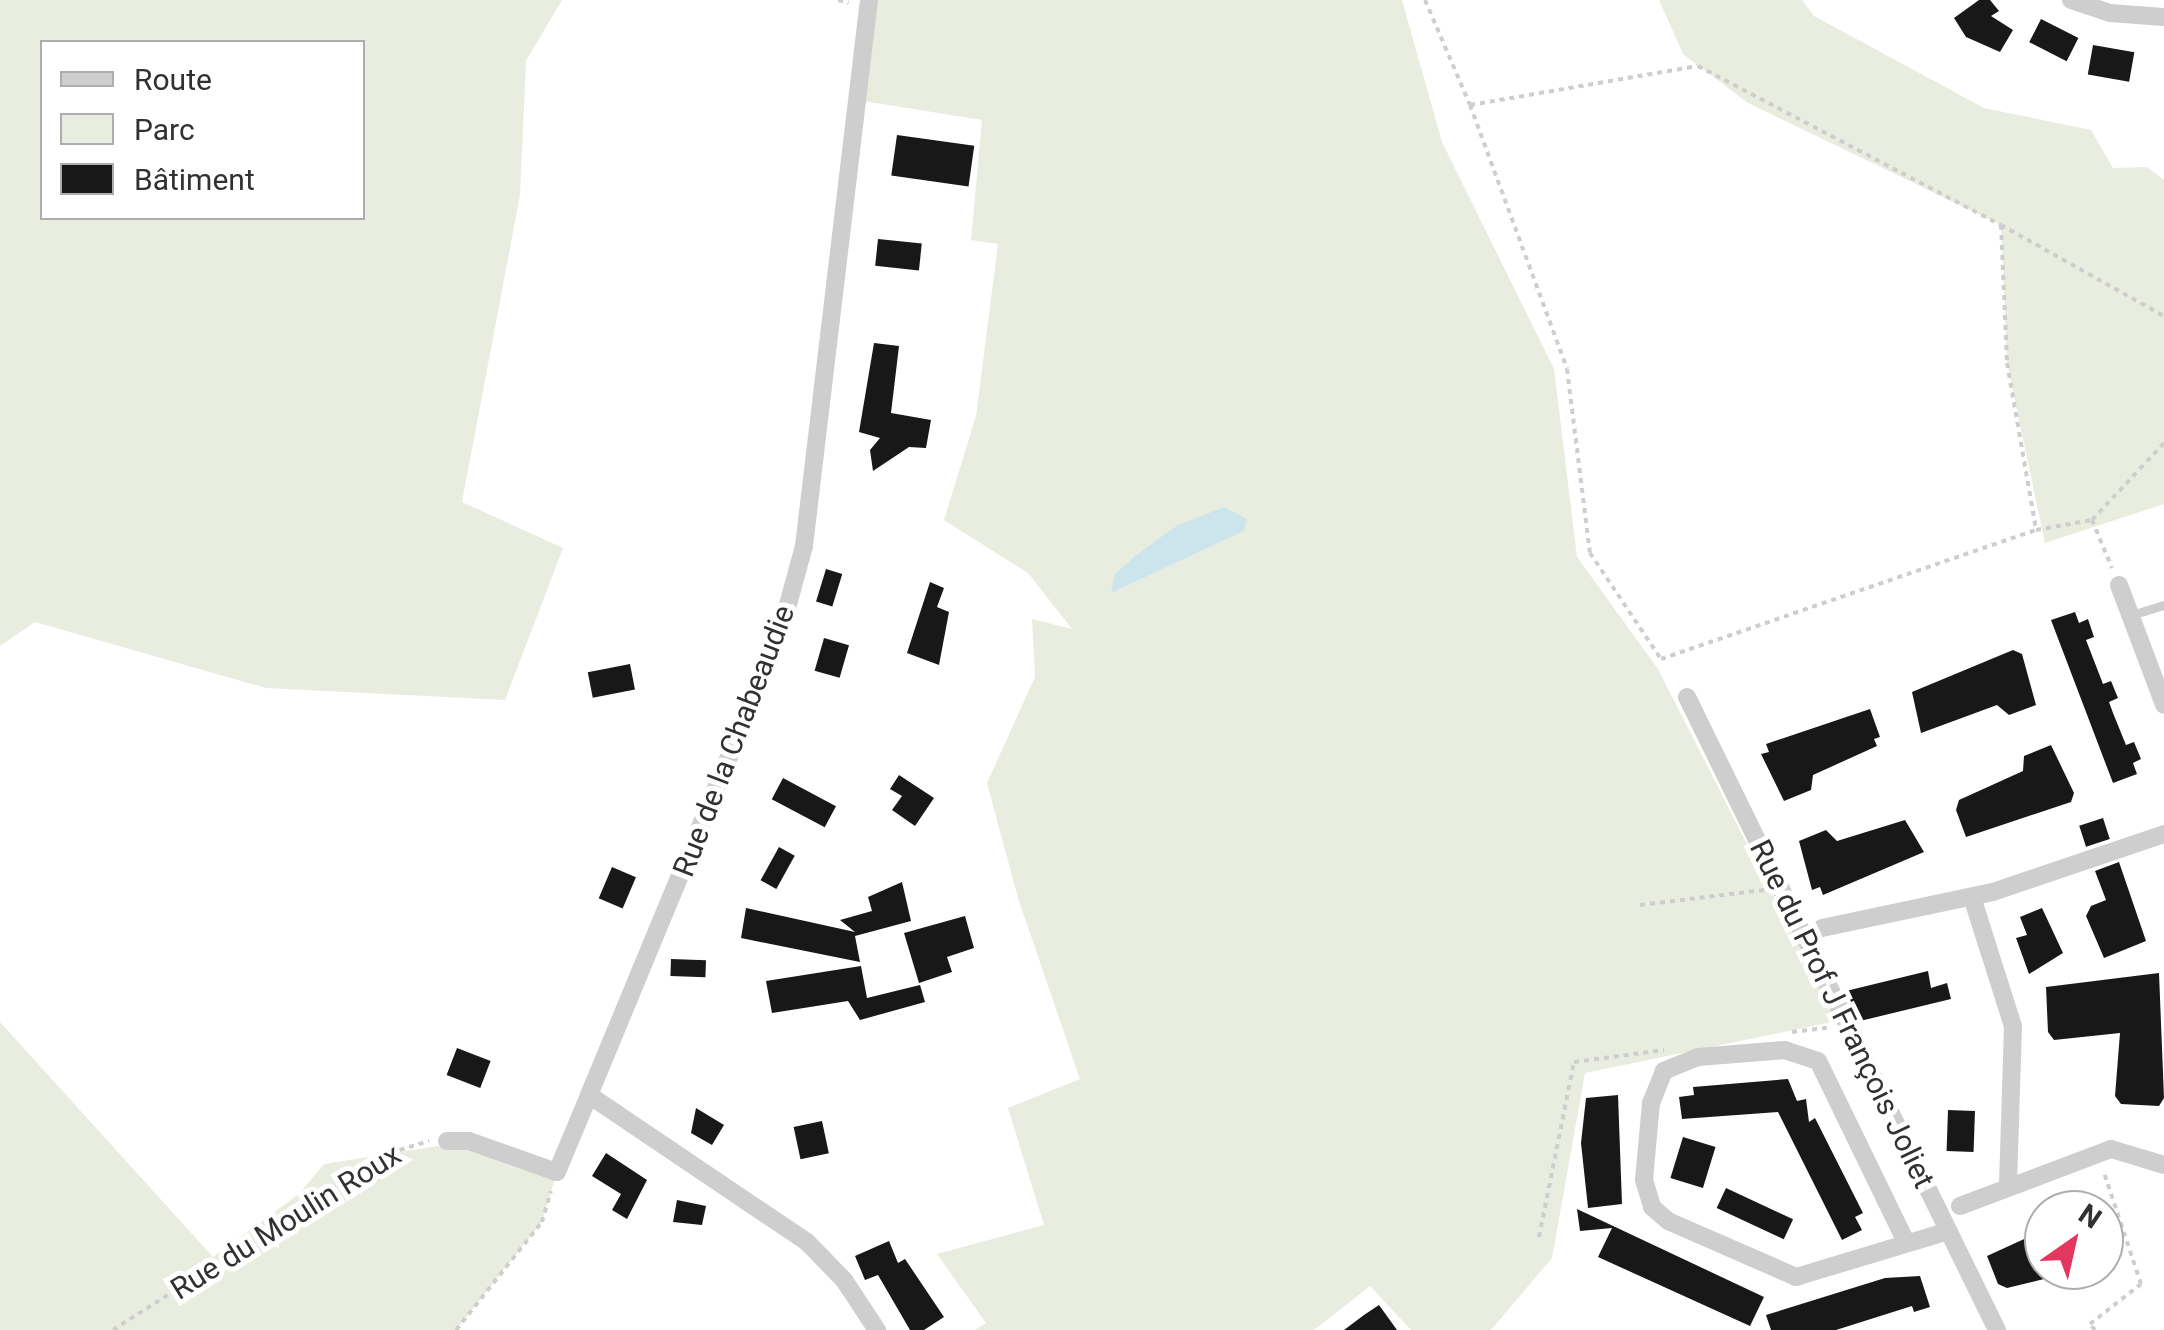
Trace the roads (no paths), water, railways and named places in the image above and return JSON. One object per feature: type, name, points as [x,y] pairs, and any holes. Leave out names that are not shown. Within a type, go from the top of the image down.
[{"type":"street","name":"Rue de la Chabeaudie","points":[[589,1094],[780,634],[804,546],[869,0]]},
{"type":"street","points":[[2071,0],[2110,13],[2164,17]]},
{"type":"street","points":[[2119,584],[2164,705]]},
{"type":"street","name":"Rue du Prof J François Joliet","points":[[1688,697],[1998,1330]]},
{"type":"street","points":[[1822,928],[1972,897],[2164,834]]},
{"type":"street","points":[[1972,897],[2013,1026],[2008,1188]]},
{"type":"street","points":[[1906,1242],[1818,1061],[1786,1050],[1698,1057],[1664,1071],[1651,1102],[1644,1180],[1652,1206],[1668,1221],[1796,1277],[1948,1230]]},
{"type":"street","points":[[447,1141],[469,1141],[557,1172],[589,1094],[806,1242],[844,1280],[876,1330]]},
{"type":"street","points":[[1960,1206],[2119,1149],[2164,1165]]},
{"type":"lane","points":[[2131,616],[2164,605]]},
{"type":"water","points":[[1224,507],[1247,519],[1244,531],[1111,593],[1115,574],[1135,556],[1176,526]]}]
